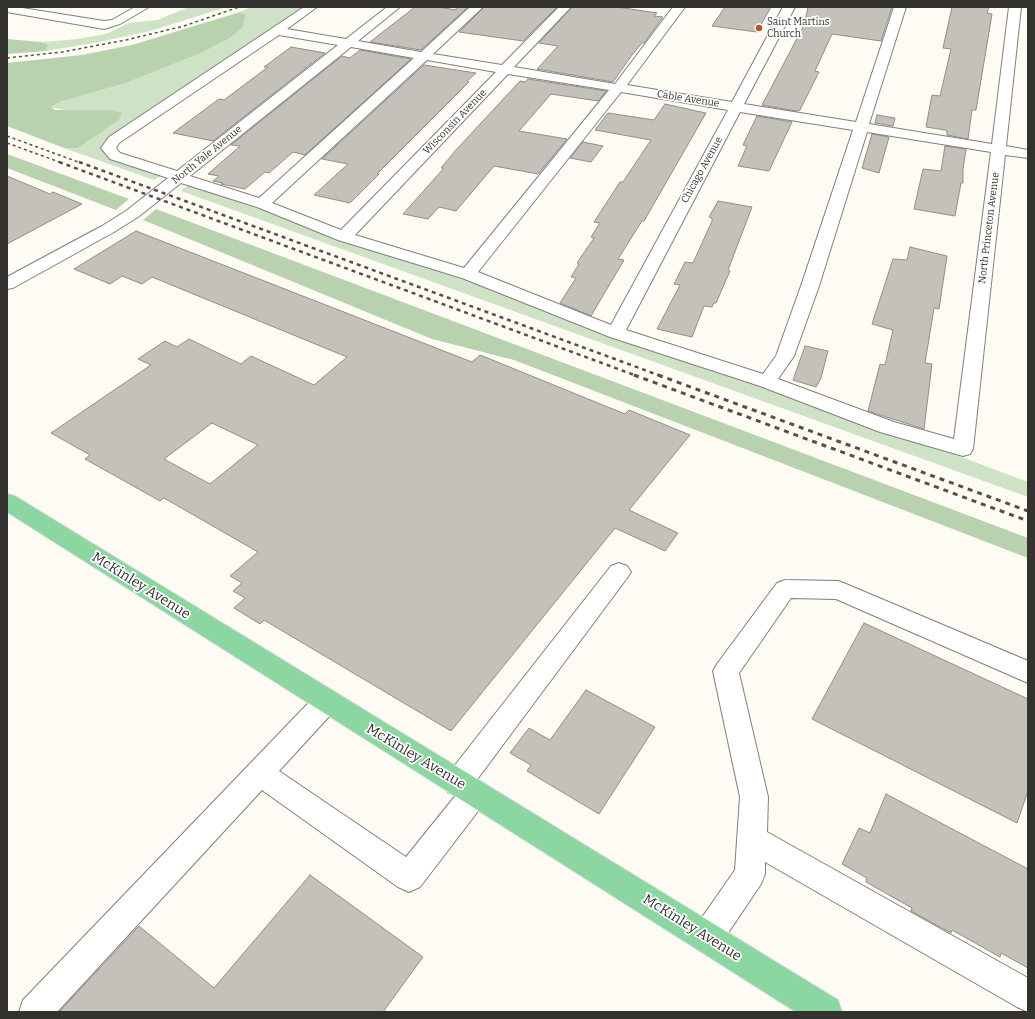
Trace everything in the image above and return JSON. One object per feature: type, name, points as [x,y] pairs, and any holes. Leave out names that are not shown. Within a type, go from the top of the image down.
[{"type":"main road","name":"McKinley Avenue","points":[[8,503],[707,938],[808,1007]]},
{"type":"street","points":[[7,9],[104,25],[116,22],[143,7]]},
{"type":"street","points":[[311,7],[114,140],[108,148],[115,156],[262,204],[344,237],[468,274],[616,333],[767,382],[785,356],[862,127],[900,7]]},
{"type":"street","name":"North Yale Avenue","points":[[7,284],[108,229],[132,214],[394,7]]},
{"type":"street","points":[[262,204],[477,7]]},
{"type":"street","name":"Wisconsin Avenue","points":[[344,237],[566,7]]},
{"type":"street","points":[[468,274],[618,88],[679,7]]},
{"type":"street","name":"Chicago Avenue","points":[[616,333],[789,7]]},
{"type":"street","name":"North Princeton Avenue","points":[[767,382],[887,426],[963,449],[1015,7]]},
{"type":"street","name":"Cable Avenue","points":[[277,31],[348,44],[1028,154]]},
{"type":"street","points":[[260,773],[409,877],[467,788],[619,572]]},
{"type":"street","points":[[707,938],[750,874],[754,797],[726,671],[785,589],[838,590],[1028,672]]},
{"type":"street","points":[[35,1012],[326,702]]},
{"type":"street","points":[[752,839],[1028,996]]},
{"type":"green space","points":[[189,7],[227,7],[150,31],[94,43],[46,51],[48,45],[42,42],[78,39],[106,34],[129,23],[157,20]]},
{"type":"green space","points":[[251,7],[303,7],[104,146],[103,152],[116,158],[164,174],[154,180],[64,148],[78,148],[118,121],[50,107],[60,102],[126,83],[201,53],[245,14],[240,12]]},
{"type":"green space","points":[[240,12],[245,14],[243,27],[231,37],[201,53],[126,83],[60,102],[51,107],[55,110],[110,110],[122,113],[118,121],[78,148],[64,148],[7,126],[7,63],[82,55],[132,45]]},
{"type":"green space","points":[[7,39],[42,42],[48,45],[46,51],[7,54]]},
{"type":"green space","points":[[7,154],[129,199],[116,210],[7,168]]},
{"type":"green space","points":[[190,183],[257,206],[356,244],[492,289],[659,351],[956,455],[1028,482],[1028,497],[181,191]]},
{"type":"green space","points":[[156,209],[1028,538],[1028,558],[514,360],[432,339],[143,220]]},
{"type":"building","points":[[415,7],[438,7],[456,10],[456,7],[468,7],[421,50],[370,42]]},
{"type":"building","points":[[484,7],[557,7],[523,41],[459,32]]},
{"type":"building","points":[[572,7],[617,7],[657,13],[654,16],[663,17],[644,43],[642,43],[632,55],[613,82],[537,69],[558,46],[539,43]]},
{"type":"building","points":[[725,7],[771,7],[757,32],[712,26]]},
{"type":"building","points":[[808,7],[892,7],[881,41],[832,34],[815,71],[819,72],[800,110],[796,111],[762,105],[804,25]]},
{"type":"building","points":[[952,7],[989,7],[987,13],[992,14],[976,110],[972,110],[968,139],[947,135],[947,131],[945,130],[926,127],[932,95],[940,96],[951,49],[943,48]]},
{"type":"building","points":[[291,47],[325,53],[213,141],[173,133],[219,99],[224,100],[268,67],[264,67]]},
{"type":"building","points":[[360,50],[411,59],[305,155],[293,152],[269,173],[265,172],[245,189],[213,181],[219,176],[208,174],[240,146],[231,145],[342,56],[350,58]]},
{"type":"building","points":[[424,65],[476,73],[467,81],[469,82],[350,203],[314,195],[348,164],[322,159]]},
{"type":"building","points":[[528,79],[606,91],[598,101],[551,94],[519,131],[567,139],[538,174],[494,166],[456,211],[439,207],[428,219],[403,214],[444,168],[441,168],[456,150],[520,81],[525,82]]},
{"type":"building","points":[[665,104],[706,113],[644,221],[642,221],[618,259],[624,260],[591,316],[560,303],[576,278],[571,277],[579,264],[577,263],[594,238],[591,237],[600,223],[594,222],[620,182],[623,182],[651,140],[595,130],[608,113],[654,120]]},
{"type":"building","points":[[877,115],[895,118],[893,126],[875,123]]},
{"type":"building","points":[[757,116],[792,122],[769,171],[738,166],[747,146],[743,145]]},
{"type":"building","points":[[872,134],[889,137],[879,173],[862,168]]},
{"type":"building","points":[[583,142],[603,146],[591,162],[570,158]]},
{"type":"building","points":[[945,146],[966,149],[963,169],[963,183],[961,183],[955,216],[914,209],[923,169],[941,171]]},
{"type":"building","points":[[7,176],[50,194],[53,192],[82,204],[7,244]]},
{"type":"building","points":[[718,201],[752,207],[728,270],[730,271],[716,303],[714,303],[712,307],[704,306],[692,337],[657,329],[680,285],[674,284],[685,262],[693,263],[712,221],[712,218],[709,217]]},
{"type":"building","points":[[136,231],[472,362],[480,355],[625,414],[629,410],[690,435],[629,510],[678,533],[665,551],[615,528],[451,731],[264,620],[260,624],[234,608],[245,598],[233,591],[242,583],[230,576],[258,552],[164,498],[160,501],[85,459],[90,455],[51,433],[151,365],[138,359],[165,341],[177,347],[189,339],[241,364],[251,356],[314,385],[347,357],[152,277],[142,284],[122,276],[110,284],[74,269]],"holes":[[[212,423],[258,445],[210,484],[164,459]]]},
{"type":"building","points":[[910,247],[947,256],[939,309],[934,308],[925,363],[932,364],[924,429],[868,411],[880,364],[885,365],[893,330],[872,324],[893,259],[907,260]]},
{"type":"building","points":[[805,346],[828,351],[821,378],[816,387],[793,380]]},
{"type":"building","points":[[864,623],[1028,699],[1028,791],[1017,823],[812,719]]},
{"type":"building","points":[[586,690],[655,727],[599,814],[527,771],[531,765],[510,753],[529,728],[550,740]]},
{"type":"building","points":[[886,794],[1028,869],[1028,968],[1001,953],[1000,957],[952,930],[951,933],[911,911],[912,908],[866,882],[867,878],[842,864],[859,828],[870,833]]},
{"type":"building","points":[[310,875],[423,957],[383,1012],[59,1012],[139,926],[214,988]]},
{"type":"railway","points":[[7,58],[62,52],[126,40],[184,26],[239,7]]},
{"type":"railway","points":[[7,136],[81,163]]},
{"type":"railway","points":[[7,143],[62,163]]},
{"type":"railway","points":[[59,162],[637,376]]},
{"type":"railway","points":[[79,162],[661,376]]},
{"type":"railway","points":[[634,375],[1028,521]]},
{"type":"railway","points":[[658,375],[1028,511]]},
{"type":"place","name":"Saint Martins Church","points":[[759,28]]}]
